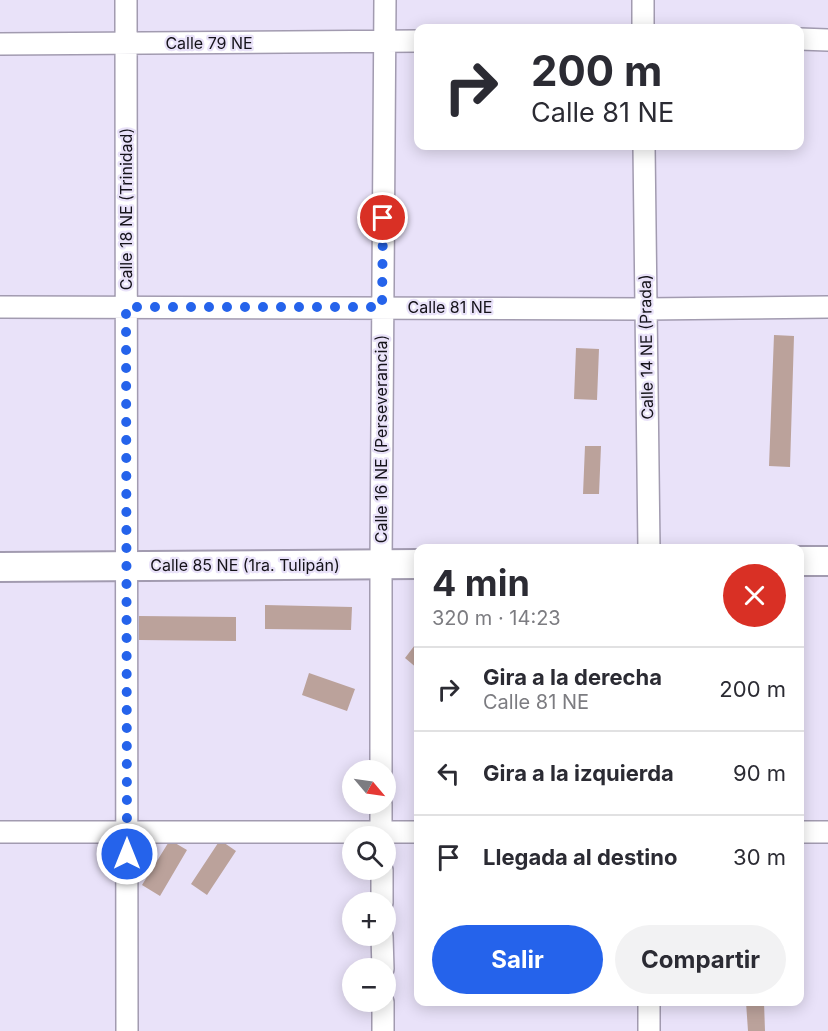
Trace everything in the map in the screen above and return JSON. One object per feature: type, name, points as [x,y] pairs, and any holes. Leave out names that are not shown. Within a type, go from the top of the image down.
[{"type":"street","name":"Calle 18 NE (Trinidad)","points":[[126,0],[127,1031]]},
{"type":"street","name":"Calle 16 NE (Perseverancia)","points":[[381,760],[385,0]]},
{"type":"street","points":[[643,0],[643,24]]},
{"type":"street","points":[[804,39],[828,40]]},
{"type":"street","name":"Calle 79 NE","points":[[0,44],[414,41]]},
{"type":"street","name":"Calle 14 NE (Prada)","points":[[644,150],[649,544]]},
{"type":"street","name":"Calle 81 NE","points":[[0,307],[828,308]]},
{"type":"street","points":[[804,561],[828,561]]},
{"type":"street","name":"Calle 85 NE (1ra. Tulipán)","points":[[0,567],[414,564]]},
{"type":"street","points":[[0,832],[342,834]]},
{"type":"street","points":[[396,833],[414,832]]},
{"type":"street","points":[[804,832],[828,832]]},
{"type":"street","points":[[649,1006],[649,1031]]},
{"type":"street","points":[[383,1012],[384,1031]]},
{"type":"building","points":[[774,335],[794,336],[790,467],[769,466]]},
{"type":"building","points":[[576,348],[599,349],[597,400],[574,399]]},
{"type":"building","points":[[585,446],[601,446],[599,494],[583,494]]},
{"type":"building","points":[[265,605],[352,607],[351,630],[265,629]]},
{"type":"building","points":[[139,616],[236,617],[236,641],[139,640]]},
{"type":"building","points":[[414,646],[414,666],[405,658]]},
{"type":"building","points":[[309,673],[355,689],[347,711],[302,695]]},
{"type":"building","points":[[170,840],[187,850],[160,896],[142,885]]},
{"type":"building","points":[[220,840],[236,851],[207,895],[191,884]]},
{"type":"building","points":[[746,1006],[764,1006],[765,1031],[748,1031]]},
{"type":"route","points":[[127,854],[126,307],[382,307],[383,218]]}]
